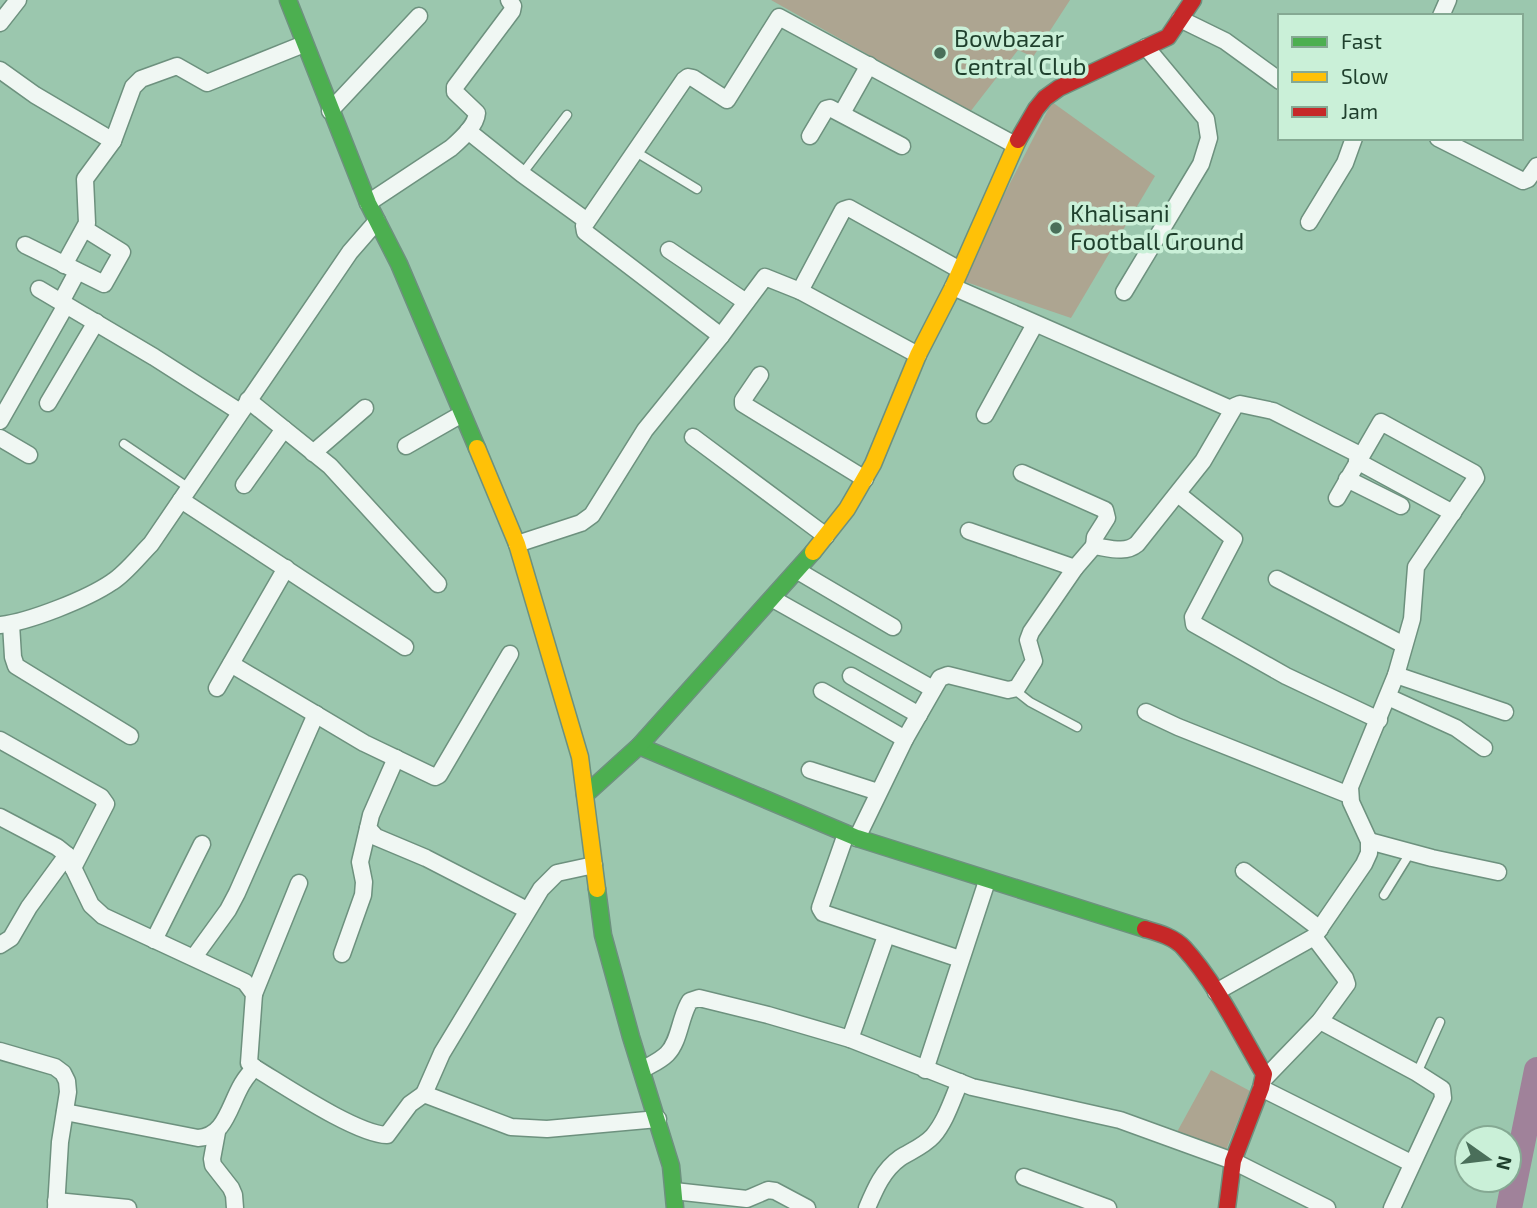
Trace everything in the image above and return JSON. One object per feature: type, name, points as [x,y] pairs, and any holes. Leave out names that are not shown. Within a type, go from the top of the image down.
[{"type":"street","points":[[0,23],[18,0]]},
{"type":"street","points":[[288,0],[368,203],[399,264],[517,544],[580,757],[603,935],[671,1166],[674,1200],[747,1199],[768,1190],[807,1208]]},
{"type":"street","points":[[368,203],[451,148],[468,131],[478,115],[455,92],[455,87],[512,11],[513,6],[509,0]]},
{"type":"street","points":[[585,795],[639,746],[798,571],[865,479],[918,355],[953,287],[1015,145],[1026,123],[1045,98],[1059,88],[1168,37],[1193,0]]},
{"type":"street","points":[[330,111],[419,16]]},
{"type":"street","points":[[721,336],[585,232],[584,226],[686,78],[693,78],[725,100],[728,99],[779,17],[1015,145]]},
{"type":"street","points":[[1180,19],[1225,41],[1278,80]]},
{"type":"street","points":[[0,421],[64,303],[70,269],[85,229],[85,180],[113,141],[130,92],[141,79],[177,66],[208,83],[304,44]]},
{"type":"street","points":[[1124,292],[1201,164],[1209,138],[1206,119],[1146,47]]},
{"type":"street","points":[[842,113],[869,65]]},
{"type":"street","points":[[0,70],[35,95],[113,141]]},
{"type":"street","points":[[810,135],[826,109],[830,108],[902,146]]},
{"type":"street","points":[[468,131],[587,221]]},
{"type":"street","points":[[1309,222],[1345,163],[1353,140]]},
{"type":"street","points":[[1442,140],[1523,181],[1528,179],[1537,166]]},
{"type":"street","points":[[800,291],[844,210],[849,208],[960,270]]},
{"type":"street","points":[[130,736],[16,666],[5,625],[66,605],[113,582],[151,544],[350,252],[377,221]]},
{"type":"street","points":[[25,245],[104,284],[122,253],[121,250],[85,229]]},
{"type":"street","points":[[669,250],[746,302]]},
{"type":"street","points":[[517,544],[581,523],[592,515],[645,430],[766,276],[800,291],[918,355]]},
{"type":"street","points":[[953,287],[1231,409]]},
{"type":"street","points":[[39,289],[284,429],[336,472],[438,584]]},
{"type":"street","points":[[48,403],[96,322]]},
{"type":"street","points":[[985,415],[1035,324]]},
{"type":"street","points":[[760,375],[743,404],[865,479]]},
{"type":"street","points":[[1094,546],[1122,550],[1133,548],[1210,450],[1231,409],[1240,404],[1273,411],[1453,513]]},
{"type":"street","points":[[313,453],[365,408]]},
{"type":"street","points":[[406,446],[462,414]]},
{"type":"street","points":[[1216,992],[1317,933],[1367,859],[1369,841],[1349,795],[1350,787],[1396,675],[1412,619],[1416,567],[1475,481],[1474,473],[1381,422],[1337,498]]},
{"type":"street","points":[[244,485],[284,429]]},
{"type":"street","points":[[693,437],[825,536]]},
{"type":"street","points":[[0,438],[29,455]]},
{"type":"street","points":[[960,959],[825,915],[821,911],[851,836],[940,678],[948,675],[1014,690],[1034,661],[1028,640],[1031,632],[1075,568],[1094,546],[1095,537],[1107,518],[1105,510],[1023,473]]},
{"type":"street","points":[[1347,479],[1401,506]]},
{"type":"street","points":[[185,494],[286,568],[405,647]]},
{"type":"street","points":[[1178,494],[1234,539],[1193,617],[1194,624],[1286,676],[1378,720]]},
{"type":"street","points":[[969,531],[1075,568]]},
{"type":"street","points":[[217,688],[286,568]]},
{"type":"street","points":[[798,571],[893,627]]},
{"type":"street","points":[[1277,579],[1404,645]]},
{"type":"street","points":[[773,599],[933,689]]},
{"type":"street","points":[[231,664],[364,743],[432,776],[439,775],[510,654]]},
{"type":"street","points":[[1396,675],[1505,712]]},
{"type":"street","points":[[851,676],[919,715]]},
{"type":"street","points":[[822,691],[905,739]]},
{"type":"street","points":[[1388,697],[1455,728],[1484,748]]},
{"type":"street","points":[[1146,712],[1349,795]]},
{"type":"street","points":[[194,957],[237,893],[316,714]]},
{"type":"street","points":[[0,740],[101,797],[106,804],[70,861],[29,906],[11,938],[0,945]]},
{"type":"street","points":[[639,746],[851,836],[1165,935],[1183,947],[1216,992],[1261,1066],[1262,1083]]},
{"type":"street","points":[[342,954],[363,895],[360,862],[371,815],[396,758]]},
{"type":"street","points":[[810,770],[878,792]]},
{"type":"street","points":[[2,823],[57,847],[70,861],[91,905],[103,916],[244,982],[254,994]]},
{"type":"street","points":[[368,828],[376,837],[426,858],[527,910]]},
{"type":"street","points":[[1369,841],[1498,872]]},
{"type":"street","points":[[154,940],[202,844]]},
{"type":"street","points":[[299,883],[254,994],[250,1063],[348,1122],[376,1135],[387,1135],[411,1104],[424,1094],[442,1053],[541,890],[557,873],[594,864]]},
{"type":"street","points":[[1227,1208],[1233,1161],[1262,1083],[1320,1020],[1345,988],[1347,981],[1317,933],[1244,871]]},
{"type":"street","points":[[925,1070],[987,881]]},
{"type":"street","points":[[850,1039],[886,936]]},
{"type":"street","points":[[642,1070],[667,1054],[673,1046],[684,1010],[690,1001],[699,998],[850,1039],[972,1087],[1120,1120],[1233,1161],[1327,1208]]},
{"type":"street","points":[[1320,1020],[1442,1089],[1443,1098],[1392,1208]]},
{"type":"street","points":[[0,1051],[55,1067],[63,1073],[68,1093],[60,1142],[56,1205],[128,1208]]},
{"type":"street","points":[[235,1208],[231,1188],[212,1159],[217,1132],[241,1083],[255,1068]]},
{"type":"street","points":[[867,1208],[887,1170],[931,1139],[940,1127],[960,1082]]},
{"type":"street","points":[[1262,1083],[1411,1163]]},
{"type":"street","points":[[424,1094],[511,1127],[547,1129],[657,1119]]},
{"type":"street","points":[[65,1112],[198,1138],[209,1137],[217,1132]]},
{"type":"street","points":[[1024,1177],[1108,1208]]},
{"type":"lane","points":[[522,174],[566,116]]},
{"type":"lane","points":[[636,152],[697,188]]},
{"type":"lane","points":[[124,444],[185,494]]},
{"type":"lane","points":[[1014,690],[1030,702],[1077,727]]},
{"type":"lane","points":[[1384,895],[1410,853]]},
{"type":"lane","points":[[1417,1073],[1440,1022]]},
{"type":"shaded area","name":"Bowbazar Central Club","points":[[771,0],[1070,0],[1033,57],[1018,50],[970,112]]},
{"type":"shaded area","name":"Khalisani Football Ground","points":[[1052,102],[1155,176],[1071,318],[960,280]]},
{"type":"shaded area","points":[[1211,1070],[1250,1091],[1226,1150],[1177,1132]]},
{"type":"waterway","points":[[1509,1208],[1537,1070]]},
{"type":"traffic: fast","points":[[288,0],[368,203],[399,264],[477,448]]},
{"type":"traffic: fast","points":[[585,795],[639,746],[813,552]]},
{"type":"traffic: fast","points":[[639,746],[857,838],[1145,929]]},
{"type":"traffic: fast","points":[[597,889],[603,935],[671,1166],[675,1208]]},
{"type":"traffic: slow","points":[[813,552],[847,509],[873,464],[918,355],[953,287],[1018,140]]},
{"type":"traffic: slow","points":[[477,448],[517,544],[580,757],[597,889]]},
{"type":"traffic: jam","points":[[1018,140],[1045,98],[1059,88],[1168,37],[1193,0]]},
{"type":"traffic: jam","points":[[1145,929],[1176,941],[1196,962],[1227,1009],[1264,1074],[1233,1161],[1227,1208]]},
{"type":"place","name":"Bowbazar Central Club","points":[[940,53]]},
{"type":"place","name":"Khalisani Football Ground","points":[[1056,228]]}]
